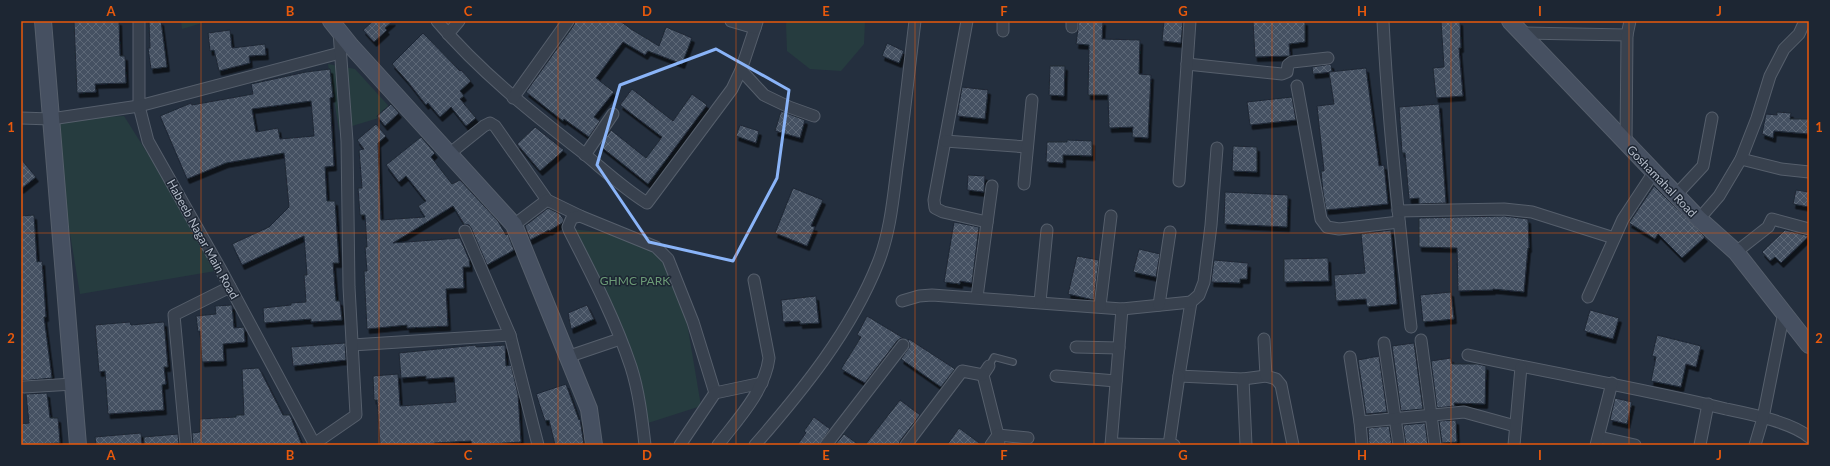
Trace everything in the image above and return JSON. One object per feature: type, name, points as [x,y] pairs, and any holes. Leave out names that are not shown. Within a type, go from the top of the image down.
[{"type":"street","points":[[43,21],[78,445]]},
{"type":"street","name":"Habeeb Nagar Main Road","points":[[139,21],[138,106],[148,141],[230,286],[314,444]]},
{"type":"street","points":[[437,21],[448,34],[513,98],[585,155],[627,191],[647,203],[732,89],[741,70],[756,24],[731,21]]},
{"type":"street","points":[[448,34],[459,21]]},
{"type":"street","points":[[513,98],[568,21]]},
{"type":"street","points":[[756,445],[785,411],[832,348],[857,307],[878,262],[891,216],[915,21]]},
{"type":"street","points":[[966,21],[934,200],[936,208],[943,212],[987,222]]},
{"type":"street","points":[[1179,181],[1190,21]]},
{"type":"street","points":[[1383,21],[1385,73],[1399,222],[1411,327]]},
{"type":"street","points":[[1626,143],[1627,35],[1630,21]]},
{"type":"street","points":[[1699,219],[1719,196],[1741,159],[1757,118],[1770,76],[1784,49],[1799,34],[1805,21]]},
{"type":"street","points":[[314,444],[356,415],[349,287],[347,141],[340,53],[335,27]]},
{"type":"street","points":[[335,27],[514,225],[589,409],[594,445]]},
{"type":"street","points":[[1515,27],[1627,35]]},
{"type":"street","name":"Goshamahal Road","points":[[1515,27],[1699,219],[1736,252],[1809,344]]},
{"type":"street","points":[[21,118],[50,119],[138,106],[340,53]]},
{"type":"street","points":[[1187,64],[1282,74],[1287,72],[1288,65],[1292,62],[1328,58]]},
{"type":"street","points":[[741,70],[764,95],[789,107],[814,116]]},
{"type":"street","points":[[1297,86],[1321,219],[1327,227],[1339,229],[1399,222]]},
{"type":"street","points":[[1024,184],[1032,100]]},
{"type":"street","points":[[585,155],[613,114]]},
{"type":"street","points":[[1676,195],[1703,166],[1712,118]]},
{"type":"street","points":[[449,154],[484,126],[490,123],[496,126],[546,200],[580,216],[656,247],[668,259],[694,322],[715,393]]},
{"type":"street","points":[[945,141],[1027,147]]},
{"type":"street","points":[[902,301],[919,296],[932,295],[1122,308],[1191,302],[1199,295],[1204,282],[1211,225],[1217,148]]},
{"type":"street","points":[[1741,159],[1781,169],[1809,172]]},
{"type":"street","points":[[1588,297],[1623,219],[1654,172]]},
{"type":"street","points":[[977,297],[992,186]]},
{"type":"street","points":[[514,225],[546,200]]},
{"type":"street","points":[[1398,211],[1504,209],[1532,212],[1614,238]]},
{"type":"street","points":[[580,216],[572,218],[568,227],[606,304],[631,367],[640,405],[645,445]]},
{"type":"street","points":[[1100,306],[1111,216]]},
{"type":"street","points":[[1736,252],[1768,227],[1772,219],[1809,229]]},
{"type":"street","points":[[1040,302],[1047,230]]},
{"type":"street","points":[[465,231],[510,335],[538,445]]},
{"type":"street","points":[[1159,305],[1170,232]]},
{"type":"street","points":[[718,445],[762,383],[768,370],[769,358],[754,280]]},
{"type":"street","points":[[186,445],[174,315],[230,286]]},
{"type":"street","points":[[1169,444],[1191,302]]},
{"type":"street","points":[[1122,308],[1111,444],[1174,445]]},
{"type":"street","points":[[1755,445],[1763,418],[1784,312]]},
{"type":"street","points":[[352,345],[510,335]]},
{"type":"street","points":[[567,357],[620,339]]},
{"type":"street","points":[[1264,339],[1266,376]]},
{"type":"street","points":[[1421,340],[1435,445]]},
{"type":"street","points":[[1384,343],[1399,445]]},
{"type":"street","points":[[826,445],[903,345]]},
{"type":"street","points":[[1076,347],[1118,348]]},
{"type":"street","points":[[1468,355],[1521,367],[1612,383],[1708,404],[1763,418],[1803,432],[1809,437]]},
{"type":"street","points":[[1350,358],[1360,422],[1360,445]]},
{"type":"street","points":[[1514,445],[1521,367]]},
{"type":"street","points":[[906,445],[962,371],[986,371],[998,440]]},
{"type":"street","points":[[1056,376],[1116,380]]},
{"type":"street","points":[[1179,376],[1243,379],[1266,376],[1276,379],[1281,385],[1293,445]]},
{"type":"street","points":[[1243,379],[1246,445]]},
{"type":"street","points":[[680,445],[715,393],[762,383]]},
{"type":"street","points":[[1612,383],[1598,441],[1635,445]]},
{"type":"street","points":[[24,387],[73,384]]},
{"type":"street","points":[[1700,445],[1708,404]]},
{"type":"street","points":[[1360,422],[1464,412],[1515,426]]},
{"type":"street","points":[[991,445],[998,440],[1028,438]]},
{"type":"lane","points":[[986,371],[994,357],[1013,362]]},
{"type":"highlighted area","points":[[716,49],[789,90],[777,178],[733,261],[649,242],[597,165],[620,85]]},
{"type":"green space","points":[[181,21],[209,21],[182,29]]},
{"type":"green space","points":[[787,21],[865,21],[864,44],[841,71],[810,69],[787,51]]},
{"type":"green space","points":[[328,64],[355,69],[395,113],[339,130]]},
{"type":"green space","points":[[124,116],[221,270],[80,294],[51,119]]},
{"type":"green space","name":"GHMC PARK","points":[[571,229],[617,234],[661,255],[686,317],[701,406],[648,423],[635,366]]},
{"type":"building","points":[[74,21],[119,21],[120,56],[125,56],[126,83],[95,84],[96,92],[77,93]]},
{"type":"building","points":[[149,21],[161,21],[167,67],[151,69],[148,48],[150,48]]},
{"type":"building","points":[[373,21],[393,21],[385,28],[387,30],[374,42],[363,30]]},
{"type":"building","points":[[575,21],[620,21],[659,46],[666,27],[692,38],[682,64],[648,51],[645,55],[623,42],[596,78],[614,92],[594,117],[600,121],[589,137],[564,119],[563,121],[526,92],[574,25]]},
{"type":"building","points":[[1079,21],[1103,21],[1102,39],[1140,40],[1139,74],[1151,75],[1148,138],[1132,137],[1133,127],[1109,128],[1108,95],[1088,95],[1089,45],[1076,44]]},
{"type":"building","points":[[1164,21],[1183,21],[1181,43],[1162,41]]},
{"type":"building","points":[[1253,21],[1305,21],[1305,42],[1289,44],[1290,56],[1255,57]]},
{"type":"building","points":[[1441,21],[1460,21],[1461,48],[1459,48],[1463,96],[1436,98],[1433,68],[1444,67]]},
{"type":"building","points":[[230,30],[232,48],[265,44],[266,55],[249,56],[250,63],[219,71],[214,50],[210,51],[208,33]]},
{"type":"building","points":[[423,33],[471,81],[460,91],[464,96],[460,99],[476,118],[466,126],[451,107],[440,117],[428,103],[426,105],[392,64]]},
{"type":"building","points":[[887,43],[904,51],[899,63],[882,56]]},
{"type":"building","points":[[1331,64],[1332,72],[1313,74],[1312,67]]},
{"type":"building","points":[[1050,66],[1065,66],[1064,96],[1049,95]]},
{"type":"building","points":[[1366,68],[1379,166],[1384,165],[1388,204],[1326,210],[1321,171],[1324,171],[1317,106],[1334,104],[1329,72]]},
{"type":"building","points":[[330,69],[333,97],[330,98],[334,166],[325,167],[327,201],[335,201],[339,263],[333,263],[336,301],[340,301],[342,320],[311,322],[311,319],[264,323],[263,308],[306,302],[304,275],[307,275],[304,236],[242,265],[232,244],[269,227],[289,207],[284,153],[226,163],[187,179],[160,116],[191,103],[192,105],[253,94],[251,84],[306,72]],"holes":[[[311,101],[314,136],[280,139],[278,128],[256,132],[252,109]]]},
{"type":"building","points":[[962,87],[988,90],[985,119],[957,116]]},
{"type":"building","points":[[632,89],[673,121],[692,94],[707,105],[648,184],[600,146],[611,130],[646,158],[662,137],[620,105]]},
{"type":"building","points":[[1292,97],[1296,120],[1250,125],[1247,102]]},
{"type":"building","points":[[391,104],[399,113],[385,126],[377,116]]},
{"type":"building","points":[[1439,104],[1446,203],[1419,204],[1419,198],[1409,199],[1405,153],[1402,153],[1399,107]]},
{"type":"building","points":[[781,111],[805,120],[800,138],[775,131]]},
{"type":"building","points":[[1777,112],[1791,113],[1790,119],[1809,119],[1809,134],[1774,131],[1773,138],[1762,134],[1766,114],[1777,115]]},
{"type":"building","points":[[376,124],[386,136],[378,143],[381,220],[425,217],[418,206],[426,201],[406,176],[399,182],[386,165],[421,137],[435,153],[431,157],[452,184],[460,180],[498,221],[506,235],[508,234],[514,250],[487,265],[471,228],[469,225],[464,224],[453,206],[393,243],[460,238],[469,259],[470,267],[463,267],[464,288],[446,289],[448,326],[407,328],[407,325],[367,329],[364,271],[367,271],[365,215],[360,215],[358,188],[362,188],[359,150],[364,149],[357,140]]},
{"type":"building","points":[[740,125],[759,131],[756,143],[736,136]]},
{"type":"building","points":[[535,127],[564,150],[540,171],[517,144]]},
{"type":"building","points":[[1067,140],[1092,141],[1092,156],[1063,155],[1063,163],[1046,162],[1047,142],[1067,142]]},
{"type":"building","points":[[1233,146],[1257,147],[1257,172],[1232,171]]},
{"type":"building","points":[[21,159],[36,177],[21,189]]},
{"type":"building","points":[[968,175],[985,176],[984,192],[967,190]]},
{"type":"building","points":[[1654,186],[1705,237],[1682,258],[1658,234],[1655,239],[1629,223]]},
{"type":"building","points":[[793,188],[823,200],[811,226],[815,227],[807,246],[775,233]]},
{"type":"building","points":[[1796,190],[1809,192],[1809,207],[1793,204]]},
{"type":"building","points":[[1225,192],[1288,195],[1287,227],[1224,224]]},
{"type":"building","points":[[548,208],[560,214],[564,220],[562,223],[549,231],[530,240],[525,226]]},
{"type":"building","points":[[34,215],[37,262],[42,261],[46,317],[44,317],[52,378],[21,381],[21,216]]},
{"type":"building","points":[[1504,216],[1528,219],[1529,248],[1524,292],[1493,289],[1458,291],[1457,248],[1419,247],[1419,218]]},
{"type":"building","points":[[954,222],[979,227],[972,283],[960,281],[960,284],[944,282]]},
{"type":"building","points":[[1391,230],[1397,304],[1367,307],[1366,299],[1336,301],[1334,275],[1365,273],[1361,234]]},
{"type":"building","points":[[1785,230],[1809,236],[1781,263],[1775,257],[1770,261],[1762,252]]},
{"type":"building","points":[[1139,249],[1160,254],[1156,277],[1133,272]]},
{"type":"building","points":[[1077,256],[1099,260],[1094,300],[1068,294]]},
{"type":"building","points":[[1328,258],[1329,281],[1284,282],[1284,259]]},
{"type":"building","points":[[1214,260],[1248,263],[1247,279],[1240,279],[1240,283],[1211,282]]},
{"type":"building","points":[[1451,292],[1454,319],[1423,322],[1420,295]]},
{"type":"building","points":[[816,296],[819,323],[800,324],[800,321],[783,322],[781,300]]},
{"type":"building","points":[[232,305],[234,328],[244,327],[245,342],[223,344],[224,361],[202,362],[200,331],[198,332],[196,316],[216,314],[215,306]]},
{"type":"building","points":[[587,305],[594,319],[571,329],[568,313]]},
{"type":"building","points":[[1590,310],[1619,318],[1613,339],[1584,331]]},
{"type":"building","points":[[867,316],[905,339],[901,338],[897,341],[865,383],[841,369],[861,337],[857,335]]},
{"type":"building","points":[[130,322],[131,325],[164,322],[168,367],[164,367],[166,384],[162,385],[164,410],[108,414],[105,371],[99,372],[95,325]]},
{"type":"building","points":[[1657,335],[1701,346],[1696,367],[1686,364],[1681,387],[1651,381],[1656,357],[1652,356]]},
{"type":"building","points":[[909,339],[955,369],[941,387],[901,359],[910,346]]},
{"type":"building","points":[[345,343],[346,360],[293,366],[291,347]]},
{"type":"building","points":[[1414,343],[1423,409],[1401,411],[1392,346]]},
{"type":"building","points":[[476,345],[476,347],[505,345],[506,366],[511,365],[518,394],[521,442],[472,445],[471,441],[434,443],[434,445],[380,445],[377,400],[374,400],[373,376],[398,374],[400,406],[456,402],[454,377],[426,379],[426,376],[401,378],[399,353]]},
{"type":"building","points":[[1379,356],[1387,412],[1366,414],[1358,360]]},
{"type":"building","points":[[1451,358],[1452,364],[1478,364],[1486,366],[1485,404],[1454,403],[1455,406],[1437,408],[1431,361]]},
{"type":"building","points":[[259,368],[283,415],[290,415],[302,445],[193,444],[192,433],[200,432],[200,419],[236,417],[236,415],[244,415],[242,369]]},
{"type":"building","points":[[566,384],[579,420],[580,419],[584,445],[555,445],[549,420],[545,421],[536,394]]},
{"type":"building","points":[[47,393],[50,418],[58,418],[60,443],[21,445],[21,424],[29,423],[26,394]]},
{"type":"building","points":[[1615,398],[1632,402],[1627,424],[1610,420]]},
{"type":"building","points":[[900,400],[920,415],[900,441],[899,445],[865,445]]},
{"type":"building","points":[[814,417],[830,429],[819,445],[797,445],[806,433],[804,431]]},
{"type":"building","points":[[1456,420],[1457,442],[1442,443],[1439,421]]},
{"type":"building","points":[[1425,423],[1428,445],[1406,445],[1403,425]]},
{"type":"building","points":[[1389,426],[1392,445],[1369,445],[1368,428]]},
{"type":"building","points":[[959,428],[982,445],[947,445]]},
{"type":"building","points":[[141,433],[142,445],[96,445],[95,437]]},
{"type":"building","points":[[178,434],[179,445],[144,445],[144,437]]},
{"type":"building","points":[[844,434],[859,445],[835,445]]}]
